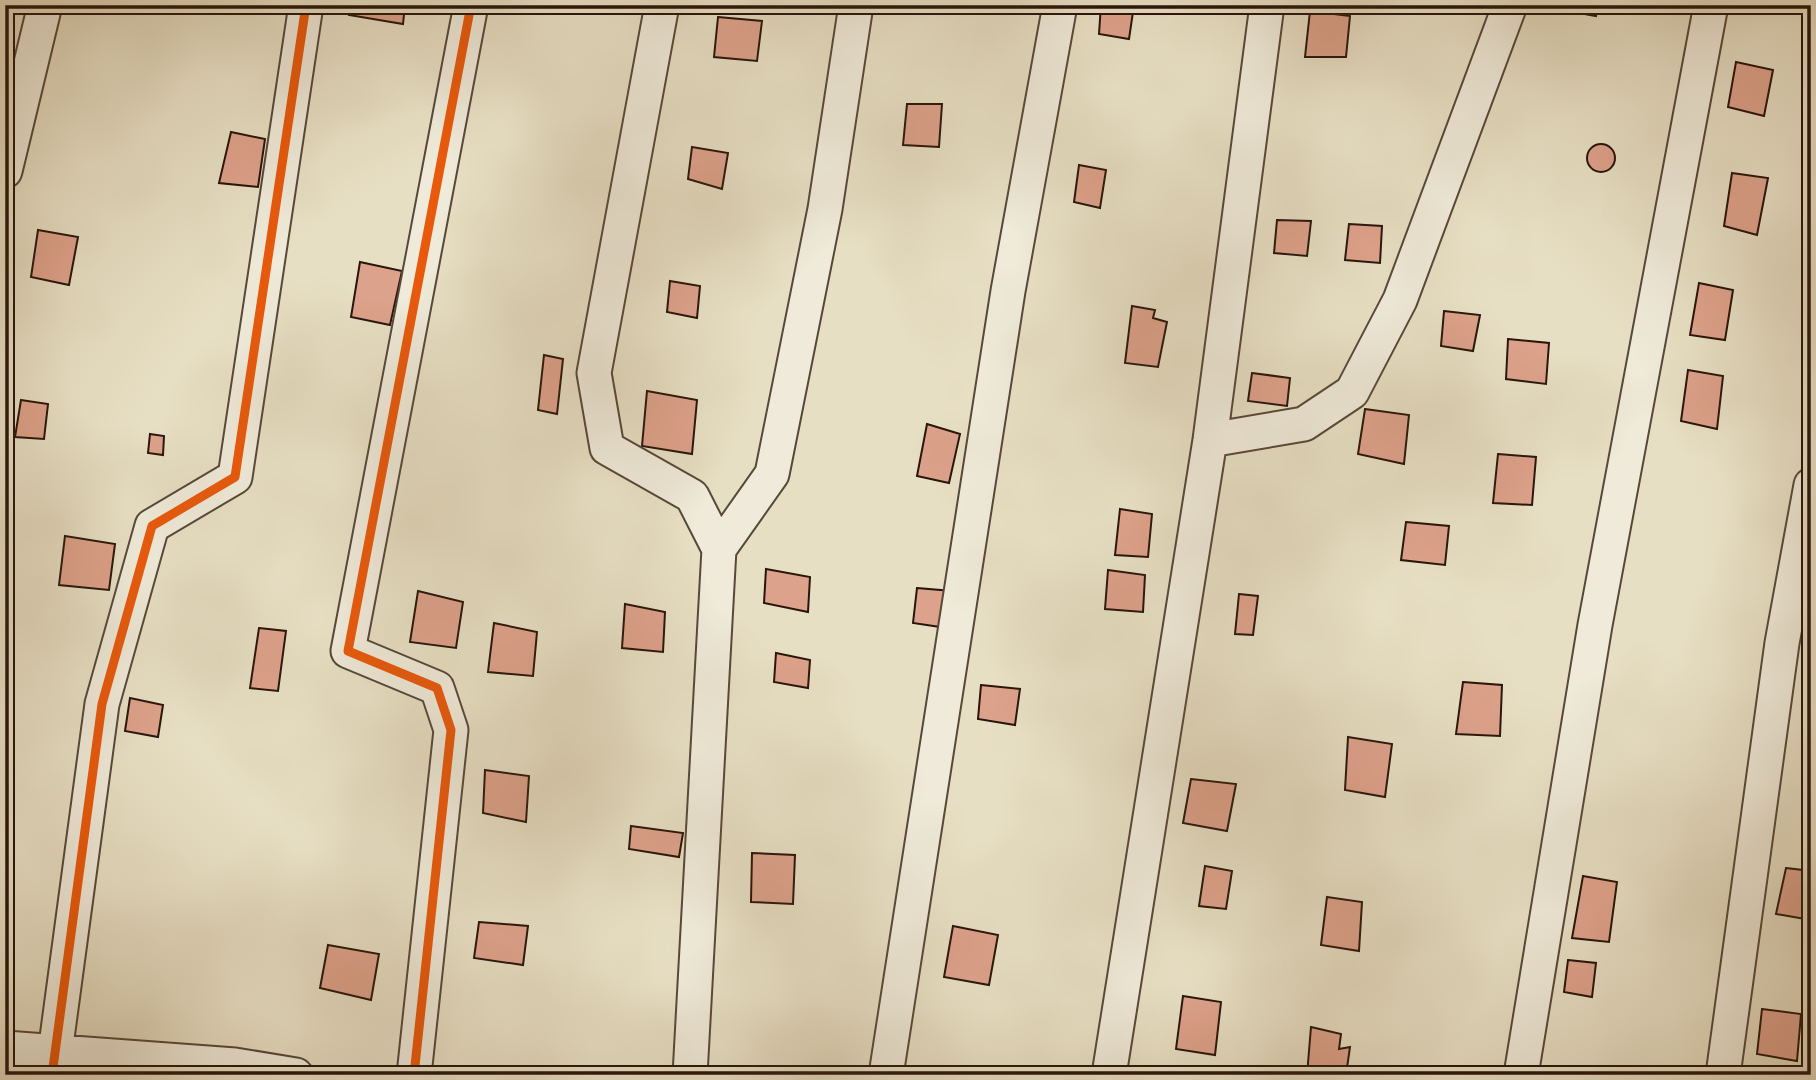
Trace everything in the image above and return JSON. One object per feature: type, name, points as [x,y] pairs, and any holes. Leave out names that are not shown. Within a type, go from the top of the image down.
[{"type":"street","points":[[5,171],[45,5]]},
{"type":"street","points":[[54,1063],[102,704],[152,526],[235,477],[306,5]]},
{"type":"street","points":[[414,1075],[451,730],[437,688],[348,651],[471,5]]},
{"type":"street","points":[[662,5],[594,373],[607,448],[692,496],[719,549],[690,1075]]},
{"type":"street","points":[[719,549],[772,474],[825,209],[856,5]]},
{"type":"street","points":[[886,1075],[1008,290],[1060,5]]},
{"type":"street","points":[[1109,1075],[1210,440],[1267,5]]},
{"type":"street","points":[[1210,440],[1304,424],[1352,392],[1400,300],[1510,5]]},
{"type":"street","points":[[1521,1075],[1595,625],[1711,5]]},
{"type":"street","points":[[1723,1075],[1782,643],[1811,485]]},
{"type":"street","points":[[5,1048],[54,1063],[296,1075]]},
{"type":"building","points":[[351,5],[405,5],[403,24],[349,15]]},
{"type":"building","points":[[1101,5],[1134,5],[1129,39],[1099,34]]},
{"type":"building","points":[[1552,5],[1598,5],[1596,16],[1551,8]]},
{"type":"building","points":[[1310,11],[1350,16],[1346,57],[1305,57]]},
{"type":"building","points":[[718,17],[762,21],[757,61],[714,57]]},
{"type":"building","points":[[1736,62],[1773,70],[1764,116],[1728,107]]},
{"type":"building","points":[[907,104],[942,104],[939,147],[903,145]]},
{"type":"building","points":[[231,132],[265,139],[258,187],[219,183]]},
{"type":"building","points":[[1601,144],[1611,148],[1615,158],[1611,168],[1601,172],[1591,168],[1587,158],[1591,148]]},
{"type":"building","points":[[692,147],[728,153],[722,189],[688,179]]},
{"type":"building","points":[[1079,165],[1106,170],[1100,208],[1074,202]]},
{"type":"building","points":[[1732,173],[1768,178],[1757,235],[1724,226]]},
{"type":"building","points":[[1277,220],[1311,221],[1307,256],[1274,253]]},
{"type":"building","points":[[1349,224],[1382,226],[1380,263],[1345,260]]},
{"type":"building","points":[[38,230],[78,237],[69,285],[31,277]]},
{"type":"building","points":[[360,262],[402,271],[390,325],[351,317]]},
{"type":"building","points":[[670,281],[700,286],[697,318],[667,312]]},
{"type":"building","points":[[1699,283],[1733,290],[1725,340],[1690,335]]},
{"type":"building","points":[[1132,306],[1155,310],[1153,318],[1167,322],[1158,367],[1125,363]]},
{"type":"building","points":[[1444,311],[1480,315],[1473,351],[1441,346]]},
{"type":"building","points":[[1508,339],[1549,343],[1546,384],[1506,379]]},
{"type":"building","points":[[544,355],[563,359],[557,414],[538,410]]},
{"type":"building","points":[[1688,370],[1723,376],[1717,429],[1681,421]]},
{"type":"building","points":[[1252,373],[1290,378],[1287,406],[1248,401]]},
{"type":"building","points":[[647,391],[697,400],[692,454],[642,446]]},
{"type":"building","points":[[21,400],[48,404],[44,439],[15,437]]},
{"type":"building","points":[[1365,409],[1409,415],[1404,464],[1358,454]]},
{"type":"building","points":[[927,424],[960,434],[949,483],[917,476]]},
{"type":"building","points":[[150,434],[164,436],[163,455],[148,453]]},
{"type":"building","points":[[1498,454],[1536,457],[1532,505],[1493,503]]},
{"type":"building","points":[[1120,509],[1152,514],[1148,557],[1115,555]]},
{"type":"building","points":[[1406,522],[1449,526],[1445,565],[1401,560]]},
{"type":"building","points":[[65,536],[115,544],[109,590],[59,585]]},
{"type":"building","points":[[766,569],[810,577],[808,612],[764,603]]},
{"type":"building","points":[[1108,570],[1145,575],[1143,612],[1105,609]]},
{"type":"building","points":[[917,588],[952,591],[947,628],[913,623]]},
{"type":"building","points":[[418,591],[463,602],[456,648],[410,642]]},
{"type":"building","points":[[1239,594],[1258,596],[1253,635],[1235,634]]},
{"type":"building","points":[[625,604],[665,612],[663,652],[622,648]]},
{"type":"building","points":[[494,623],[537,632],[533,676],[488,672]]},
{"type":"building","points":[[259,628],[286,631],[278,691],[250,688]]},
{"type":"building","points":[[776,653],[810,660],[808,688],[774,682]]},
{"type":"building","points":[[1463,682],[1502,685],[1500,736],[1456,734]]},
{"type":"building","points":[[981,685],[1020,689],[1015,725],[978,719]]},
{"type":"building","points":[[130,698],[163,705],[158,737],[125,731]]},
{"type":"building","points":[[1348,737],[1392,744],[1385,797],[1345,790]]},
{"type":"building","points":[[485,770],[529,776],[526,822],[483,813]]},
{"type":"building","points":[[1191,779],[1236,784],[1227,831],[1183,823]]},
{"type":"building","points":[[631,826],[683,833],[679,857],[629,849]]},
{"type":"building","points":[[752,853],[795,855],[793,904],[751,902]]},
{"type":"building","points":[[1205,866],[1232,871],[1226,909],[1199,906]]},
{"type":"building","points":[[1786,868],[1811,871],[1811,920],[1776,914]]},
{"type":"building","points":[[1583,876],[1617,882],[1609,942],[1572,938]]},
{"type":"building","points":[[1327,897],[1362,902],[1359,951],[1321,945]]},
{"type":"building","points":[[479,922],[528,926],[523,965],[474,958]]},
{"type":"building","points":[[953,926],[998,935],[989,985],[944,977]]},
{"type":"building","points":[[328,945],[379,954],[371,1000],[320,988]]},
{"type":"building","points":[[1568,960],[1596,963],[1592,997],[1564,992]]},
{"type":"building","points":[[1183,996],[1221,1002],[1215,1055],[1176,1049]]},
{"type":"building","points":[[1762,1009],[1801,1014],[1797,1061],[1757,1054]]},
{"type":"building","points":[[1311,1027],[1341,1034],[1339,1049],[1350,1047],[1346,1075],[1307,1075]]},
{"type":"cycle path","points":[[52,1075],[102,704],[152,526],[235,477],[306,5]]},
{"type":"cycle path","points":[[414,1075],[451,730],[437,688],[348,651],[471,5]]}]
